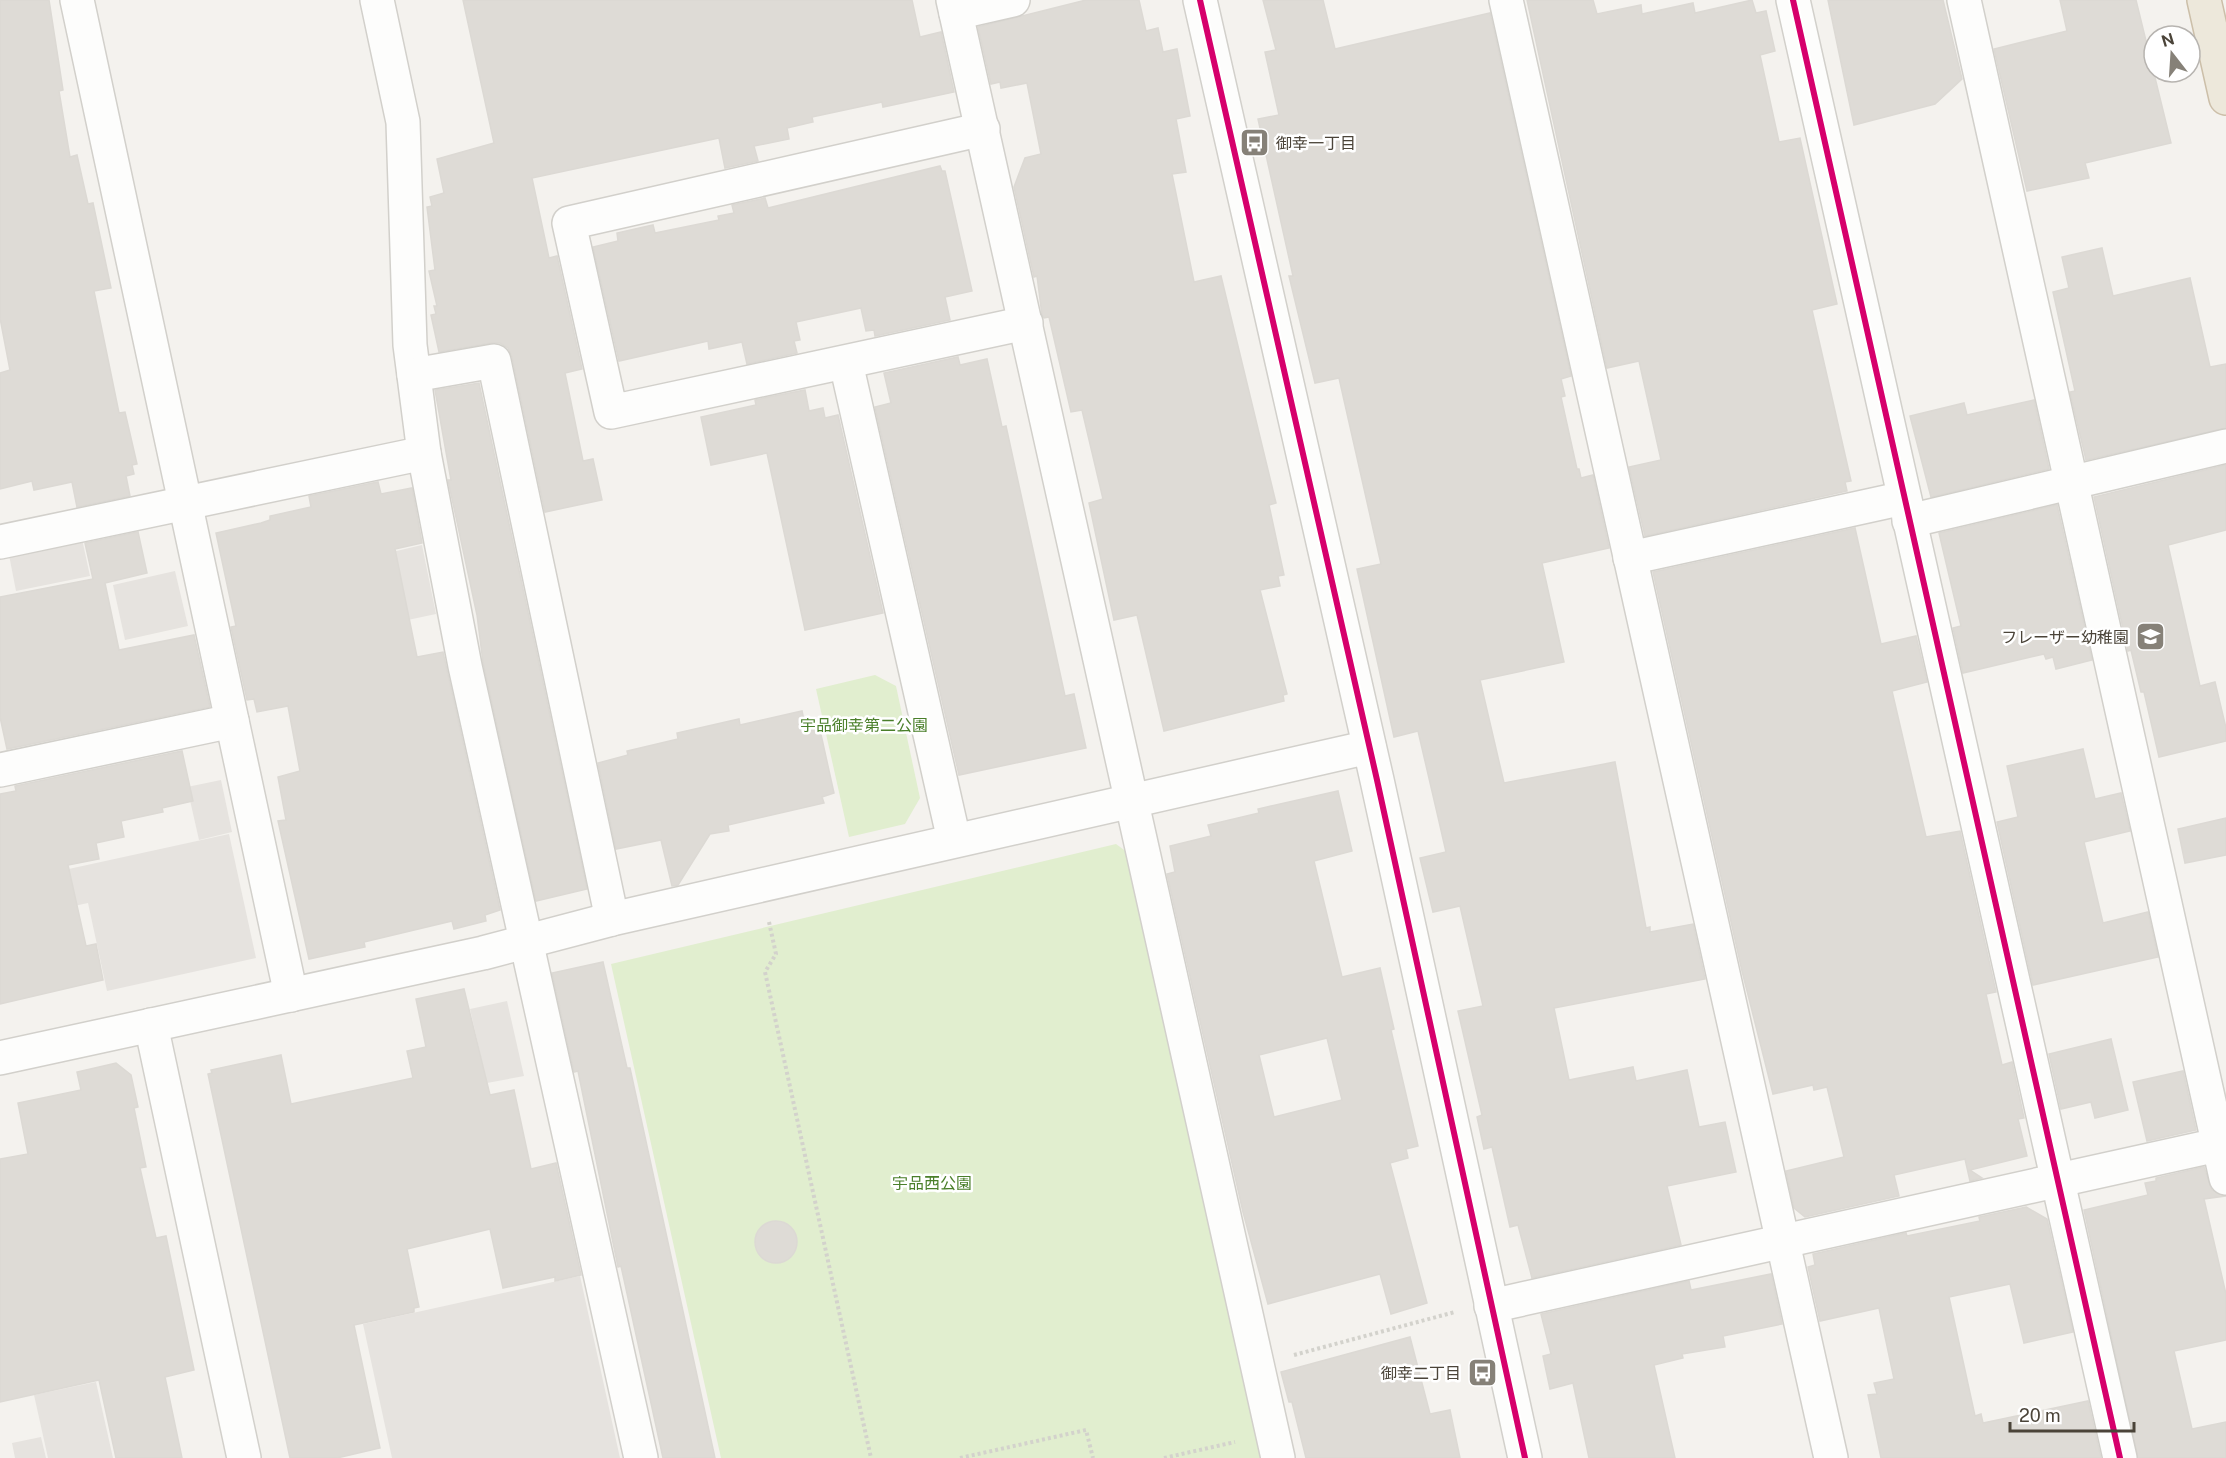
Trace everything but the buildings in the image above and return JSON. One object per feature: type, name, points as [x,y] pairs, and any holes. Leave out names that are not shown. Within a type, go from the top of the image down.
[{"type":"highway","points":[[2204,0],[2226,98]]},
{"type":"street","points":[[77,0],[291,996]]},
{"type":"street","points":[[377,0],[403,122],[405,250],[414,375],[424,453],[465,666],[641,1458]]},
{"type":"street","points":[[1013,0],[955,6],[1278,1458]]},
{"type":"street","points":[[1200,0],[1369,747],[1476,1308],[1525,1458]]},
{"type":"street","points":[[1506,0],[1831,1458]]},
{"type":"street","points":[[1793,0],[2120,1458]]},
{"type":"street","points":[[1964,0],[2222,1143],[2226,1178]]},
{"type":"street","points":[[983,129],[569,223],[611,412],[1026,323]]},
{"type":"street","points":[[414,375],[494,361],[612,919]]},
{"type":"street","points":[[846,363],[954,840]]},
{"type":"street","points":[[1630,558],[2071,482],[2226,446]]},
{"type":"street","points":[[0,542],[424,453]]},
{"type":"street","points":[[0,770],[232,721]]},
{"type":"street","points":[[0,1058],[483,953],[612,919],[1133,798],[1369,747]]},
{"type":"street","points":[[151,1025],[244,1458]]},
{"type":"street","points":[[1476,1308],[1783,1242],[2222,1143]]},
{"type":"path","points":[[769,919],[776,954],[765,972],[871,1458]]},
{"type":"path","points":[[1258,1365],[1476,1308]]},
{"type":"path","points":[[960,1458],[1086,1430],[1093,1458]]},
{"type":"path","points":[[1164,1458],[1238,1441]]},
{"type":"green space","name":"宇品御幸第二公園","points":[[875,675],[896,686],[920,798],[905,824],[849,837],[816,689]]},
{"type":"green space","name":"宇品西公園","points":[[1116,844],[1131,855],[1266,1458],[721,1458],[611,964]]},
{"type":"shaded area","points":[[82,539],[90,576],[16,591],[9,555]]},
{"type":"shaded area","points":[[422,545],[436,614],[403,621],[388,553]]},
{"type":"shaded area","points":[[175,571],[188,626],[125,640],[113,585]]},
{"type":"shaded area","points":[[221,780],[232,832],[199,840],[187,787]]},
{"type":"shaded area","points":[[229,834],[256,958],[107,991],[88,903],[0,922],[0,884]]},
{"type":"shaded area","points":[[507,1001],[524,1076],[487,1083],[470,1009]]},
{"type":"shaded area","points":[[580,1276],[620,1458],[392,1458],[363,1324]]},
{"type":"shaded area","points":[[96,1382],[113,1458],[48,1458],[34,1395]]},
{"type":"shaded area","points":[[41,1437],[46,1458],[15,1458],[12,1443]]},
{"type":"cycle path","points":[[1200,0],[1377,780],[1525,1458]]},
{"type":"cycle path","points":[[1793,0],[2120,1458]]},
{"type":"place","name":"御幸一丁目","points":[[1255,143]]},
{"type":"place","name":"フレーザー幼稚園","points":[[2150,637]]},
{"type":"place","name":"御幸二丁目","points":[[1482,1373]]}]
